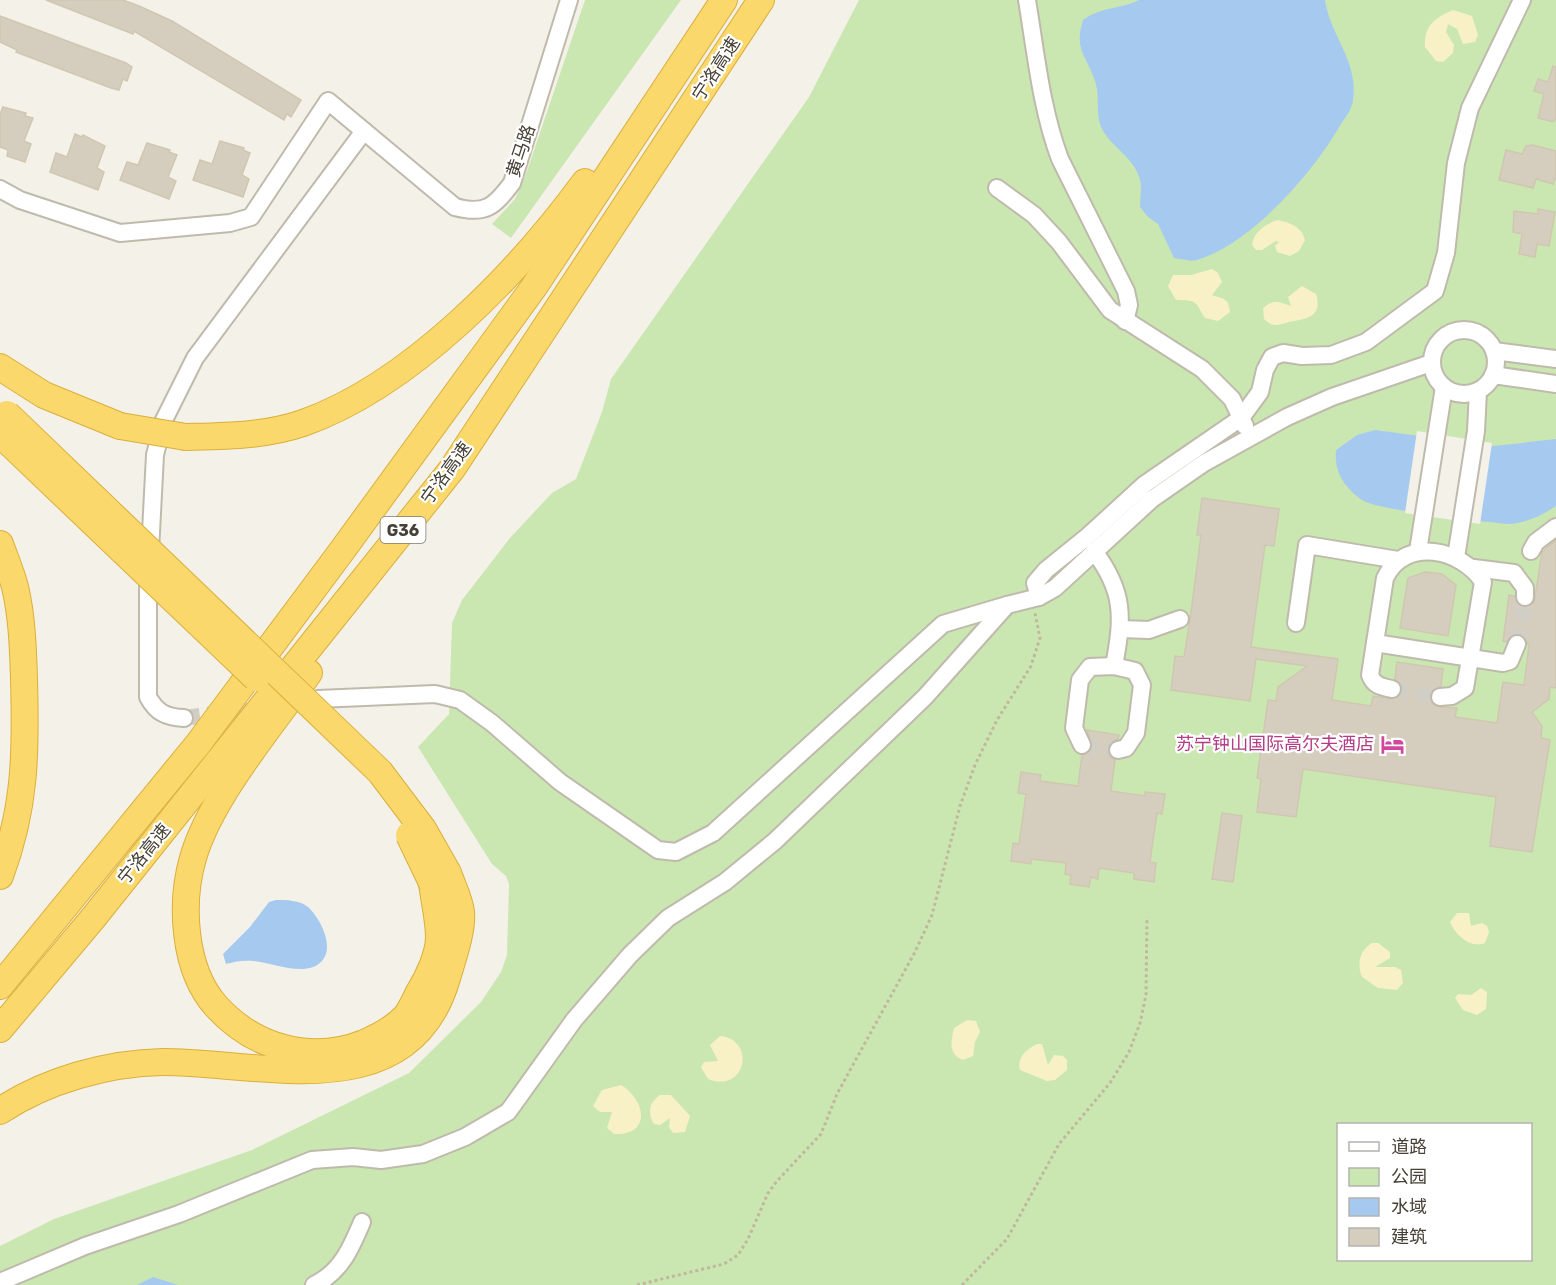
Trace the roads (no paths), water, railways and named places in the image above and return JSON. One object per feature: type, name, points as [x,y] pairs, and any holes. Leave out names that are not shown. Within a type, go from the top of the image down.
[{"type":"highway","points":[[0,368],[44,395],[120,426],[186,437],[246,436],[303,423],[355,398],[414,362],[497,285],[570,202],[718,0]]},
{"type":"highway","name":"宁洛高速","points":[[0,986],[198,744],[341,552],[534,287],[724,0]]},
{"type":"highway","name":"宁洛高速","points":[[0,1029],[93,917],[452,469],[761,0]]},
{"type":"highway","points":[[0,1111],[52,1084],[110,1067],[162,1062],[286,1071],[338,1069],[384,1057],[416,1035],[441,1000],[453,958],[461,912],[440,878],[368,783],[2,418]]},
{"type":"highway","points":[[440,878],[440,939],[426,981],[405,1016],[378,1037],[342,1051],[307,1053],[272,1046],[241,1029],[214,1004],[198,973],[186,938],[187,899],[193,858],[213,810],[452,469]]},
{"type":"highway","points":[[0,544],[15,588],[23,650],[25,715],[25,780],[11,846],[0,876]]},
{"type":"street","name":"黄马路","points":[[0,189],[20,200],[120,233],[230,223],[251,217],[328,101],[455,207],[473,212],[484,209],[499,200],[512,183],[569,0]]},
{"type":"street","points":[[1027,0],[1045,111],[1053,141],[1126,291],[1129,305],[1125,321]]},
{"type":"street","points":[[1035,599],[1035,583],[1046,570],[1088,537],[1145,484],[1241,418],[1260,392],[1265,370],[1272,357],[1283,353],[1302,356],[1331,355],[1366,342],[1435,291],[1446,253],[1456,163],[1470,108],[1522,0]]},
{"type":"street","points":[[184,718],[168,717],[155,710],[148,697],[148,590],[158,438],[170,404],[195,358],[364,131]]},
{"type":"street","points":[[997,188],[1034,215],[1059,242],[1110,310],[1202,369],[1232,399],[1251,437]]},
{"type":"street","points":[[1465,329],[1478,332],[1488,340],[1494,351],[1496,363],[1493,375],[1478,391],[1466,394],[1444,387],[1437,380],[1431,363],[1434,347],[1442,337],[1453,330],[1465,329]]},
{"type":"street","points":[[1494,351],[1556,359]]},
{"type":"street","points":[[318,699],[435,694],[460,700],[492,723],[570,789],[658,850],[676,852],[713,833],[943,624],[1035,599],[1055,588],[1094,551],[1174,483],[1251,437],[1332,397],[1431,363]]},
{"type":"street","points":[[1493,375],[1556,384]]},
{"type":"street","points":[[1418,551],[1444,387]]},
{"type":"street","points":[[1456,557],[1476,431],[1478,391]]},
{"type":"street","points":[[1531,551],[1536,542],[1556,527]]},
{"type":"street","points":[[1296,623],[1307,545],[1398,560]]},
{"type":"street","points":[[1094,551],[1108,570],[1118,593],[1121,629],[1114,666]]},
{"type":"street","points":[[1392,689],[1378,686],[1372,682],[1370,675],[1385,578],[1398,560],[1418,551],[1456,557],[1474,568],[1514,573],[1525,588],[1525,597]]},
{"type":"street","points":[[1440,696],[1452,696],[1466,688],[1483,582],[1474,568]]},
{"type":"street","points":[[0,1282],[85,1245],[178,1214],[312,1160],[353,1157],[381,1160],[423,1154],[465,1137],[508,1112],[574,1020],[630,955],[668,918],[725,882],[775,842],[926,697],[1007,605]]},
{"type":"street","points":[[1121,629],[1149,630],[1180,619]]},
{"type":"street","points":[[1375,643],[1503,663],[1510,661],[1516,653],[1517,644]]},
{"type":"street","points":[[1082,745],[1074,728],[1080,680],[1090,667],[1114,666],[1135,671],[1142,685],[1136,733],[1126,748],[1118,750]]},
{"type":"street","points":[[315,1285],[338,1268],[351,1249],[362,1222]]},
{"type":"water","points":[[1139,0],[1325,0],[1332,25],[1352,73],[1354,86],[1350,110],[1315,163],[1298,184],[1259,223],[1238,239],[1218,252],[1197,260],[1174,258],[1158,224],[1140,207],[1140,180],[1133,165],[1102,129],[1096,84],[1081,47],[1080,31],[1083,20],[1096,13]]},
{"type":"water","points":[[1375,430],[1494,446],[1556,439],[1556,506],[1534,518],[1508,524],[1371,504],[1362,500],[1345,484],[1337,465],[1336,450],[1357,435]]},
{"type":"water","points":[[276,900],[301,903],[313,912],[326,940],[326,955],[322,961],[316,966],[299,969],[250,961],[226,964],[223,954],[250,927],[269,902]]},
{"type":"water","points":[[153,1277],[178,1285],[137,1285]]},
{"type":"tunnel","points":[[1517,644],[1525,597]]},
{"type":"tunnel","points":[[1392,689],[1440,697]]},
{"type":"tunnel","points":[[184,718],[264,707]]},
{"type":"tunnel","points":[[1082,745],[1118,750]]},
{"type":"place","name":"苏宁钟山国际高尔夫酒店","points":[[1392,744]]}]
